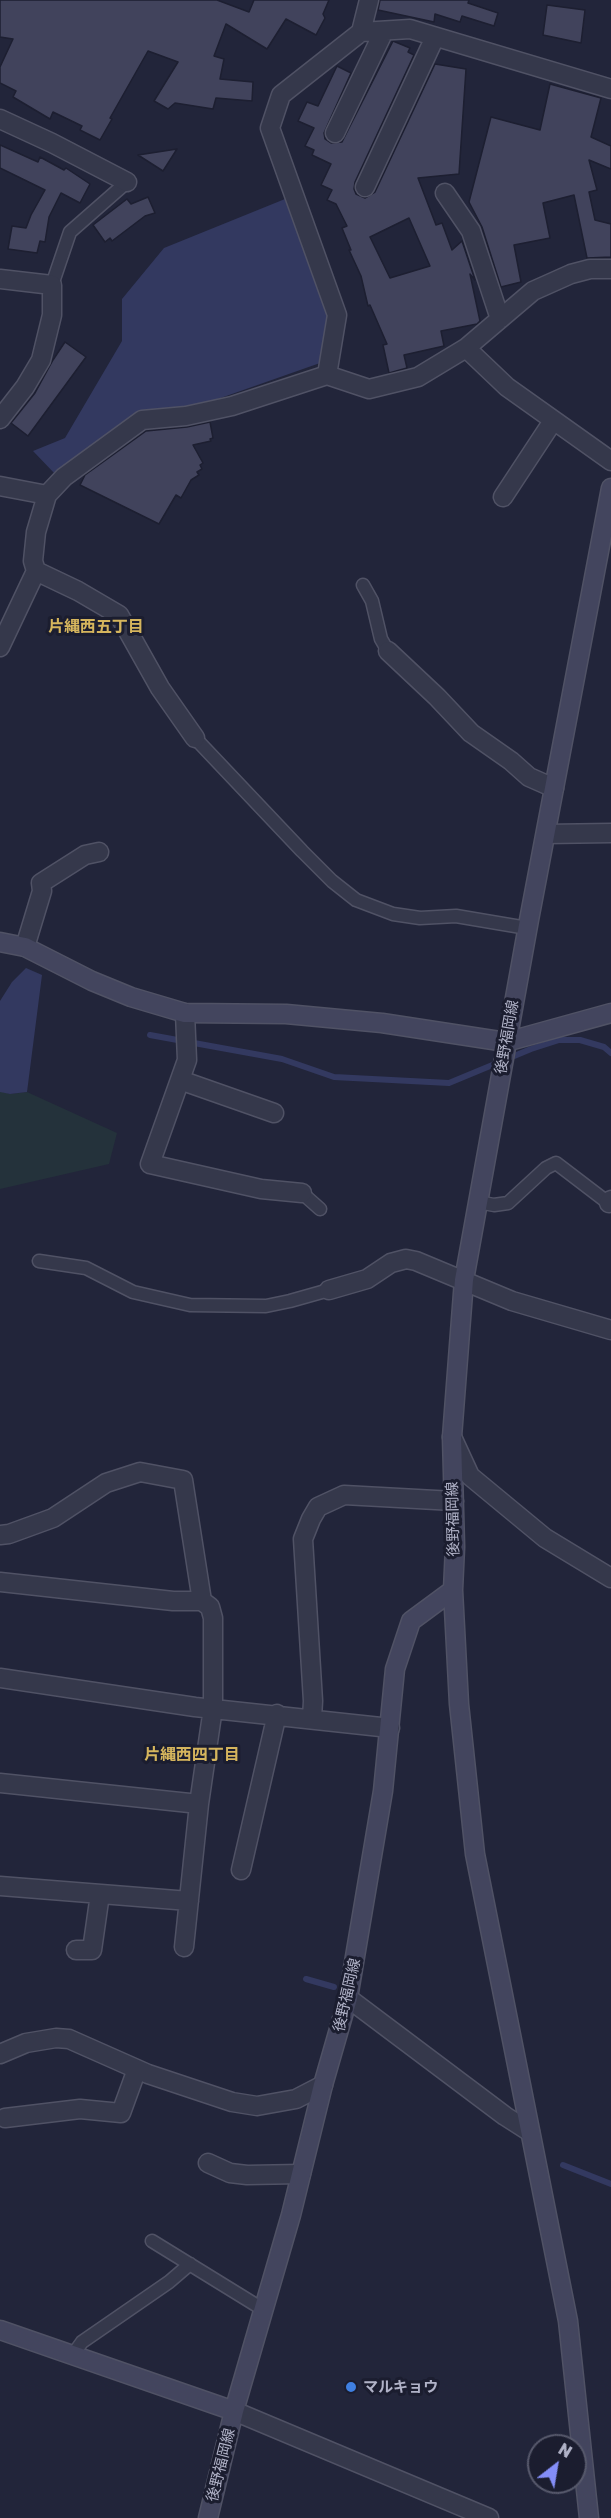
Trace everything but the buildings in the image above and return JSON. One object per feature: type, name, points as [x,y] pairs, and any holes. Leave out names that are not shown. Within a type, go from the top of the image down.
[{"type":"main road","name":"後野福岡線","points":[[208,2518],[234,2411],[264,2310],[348,1998],[382,1802],[395,1669],[411,1622],[453,1590],[452,1437],[464,1281],[527,928],[611,488]]},
{"type":"main road","points":[[0,942],[25,948],[131,998],[185,1012],[286,1014],[382,1023],[507,1042],[611,1012]]},
{"type":"main road","points":[[453,1590],[459,1704],[475,1854],[568,2321],[589,2518]]},
{"type":"main road","points":[[0,2330],[234,2411]]},
{"type":"street","points":[[361,32],[369,0]]},
{"type":"street","points":[[327,375],[337,315],[270,128],[281,95],[361,32],[410,29],[611,89]]},
{"type":"street","points":[[335,133],[384,31]]},
{"type":"street","points":[[364,187],[435,37]]},
{"type":"street","points":[[0,119],[128,182]]},
{"type":"street","points":[[445,193],[471,231],[500,319]]},
{"type":"street","points":[[0,647],[36,571],[33,561],[36,532],[47,495],[64,477],[142,420],[186,416],[232,406],[327,375],[369,389],[418,376],[466,348],[533,291],[590,269],[611,269]]},
{"type":"street","points":[[0,279],[52,285],[52,315],[41,360],[25,387],[0,419]]},
{"type":"street","points":[[466,348],[507,387],[611,461]]},
{"type":"street","points":[[504,497],[553,421]]},
{"type":"street","points":[[0,486],[47,495]]},
{"type":"street","points":[[36,571],[78,591],[119,615],[160,688],[195,738]]},
{"type":"street","points":[[388,651],[471,733],[511,761],[529,777],[554,788]]},
{"type":"street","points":[[546,834],[611,833]]},
{"type":"street","points":[[25,948],[42,891],[41,883],[85,855],[99,852]]},
{"type":"street","points":[[185,1012],[188,1052],[150,1164],[261,1189],[302,1193]]},
{"type":"street","points":[[180,1080],[274,1113]]},
{"type":"street","points":[[329,1290],[367,1279],[391,1263],[406,1259],[416,1261],[512,1301],[611,1330]]},
{"type":"street","points":[[452,1437],[470,1476],[545,1538],[611,1578]]},
{"type":"street","points":[[0,1535],[53,1518],[106,1483],[140,1472],[183,1480],[202,1601]]},
{"type":"street","points":[[312,1718],[313,1701],[303,1539],[318,1507],[344,1496],[454,1501]]},
{"type":"street","points":[[0,1582],[173,1601],[202,1601],[210,1607],[213,1618],[213,1708],[199,1804],[184,1947]]},
{"type":"street","points":[[0,1678],[213,1708],[390,1728]]},
{"type":"street","points":[[241,1870],[277,1714]]},
{"type":"street","points":[[0,1783],[199,1804]]},
{"type":"street","points":[[0,1886],[189,1901]]},
{"type":"street","points":[[92,1951],[100,1894]]},
{"type":"street","points":[[348,1998],[505,2116],[530,2132]]},
{"type":"street","points":[[0,2054],[26,2043],[56,2038],[69,2039],[137,2069],[232,2102],[257,2106],[296,2098],[323,2085]]},
{"type":"street","points":[[5,2118],[80,2109],[121,2113],[137,2069]]},
{"type":"street","points":[[208,2163],[230,2173],[238,2174],[290,2176],[301,2174]]},
{"type":"street","points":[[234,2411],[489,2518]]},
{"type":"lane","points":[[52,285],[70,232],[128,182]]},
{"type":"lane","points":[[363,585],[372,601],[381,639],[388,651]]},
{"type":"lane","points":[[195,738],[281,830],[332,881],[356,900],[393,914],[420,918],[466,917],[527,928]]},
{"type":"lane","points":[[478,1202],[494,1205],[508,1203],[546,1168],[556,1163],[610,1203]]},
{"type":"lane","points":[[302,1193],[320,1209]]},
{"type":"lane","points":[[39,1261],[86,1268],[133,1292],[190,1305],[266,1306],[329,1290]]},
{"type":"lane","points":[[152,2241],[264,2310]]},
{"type":"lane","points":[[72,2356],[86,2339],[169,2282],[190,2264]]},
{"type":"shaded area","points":[[0,1091],[10,1094],[27,1092],[117,1133],[109,1164],[0,1189]]},
{"type":"water","points":[[285,199],[330,318],[320,363],[195,407],[137,415],[56,475],[33,451],[65,438],[122,341],[122,299],[164,248]]},
{"type":"water","points":[[26,968],[42,975],[27,1092],[10,1094],[0,1092],[0,1001],[12,982]]},
{"type":"waterway","points":[[150,1035],[282,1059],[334,1077],[449,1083],[531,1049],[559,1040],[580,1040],[604,1047],[611,1053]]},
{"type":"waterway","points":[[306,1979],[334,1987]]},
{"type":"waterway","points":[[563,2165],[611,2184]]},
{"type":"place","name":"マルキョウ","points":[[351,2387]]},
{"type":"district","name":"片縄西五丁目","points":[[96,627]]},
{"type":"district","name":"片縄西四丁目","points":[[192,1755]]}]
